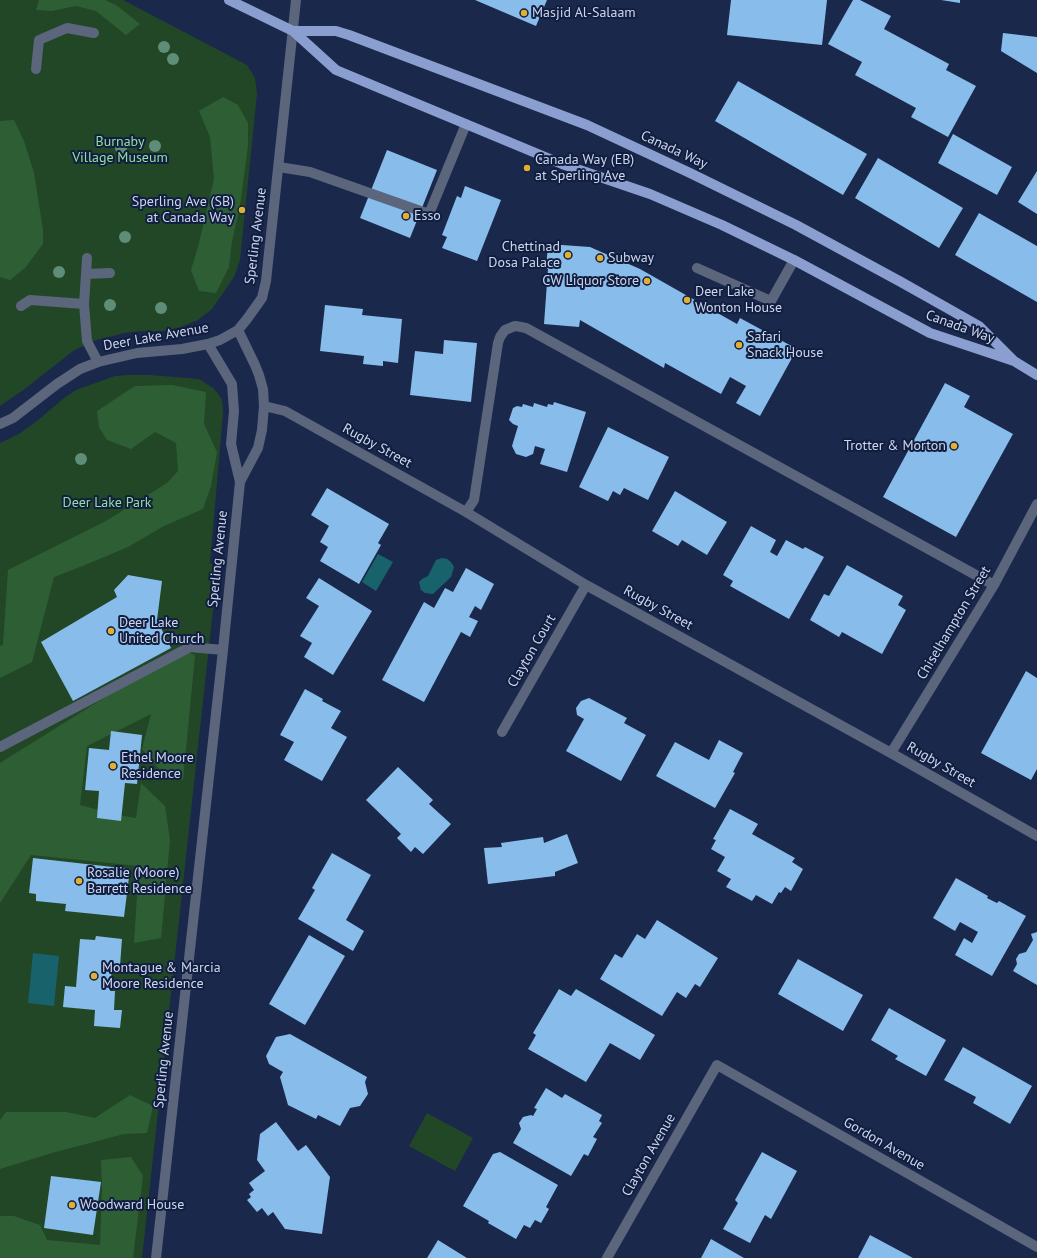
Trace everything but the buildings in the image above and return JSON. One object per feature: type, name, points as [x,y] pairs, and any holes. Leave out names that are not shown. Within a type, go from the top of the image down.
[{"type":"main road","name":"Canada Way","points":[[229,0],[292,31],[336,70],[562,164],[650,194],[722,225],[794,260],[930,334],[1014,361],[1037,375]]},
{"type":"main road","name":"Canada Way","points":[[292,31],[336,31],[349,35],[587,124],[789,221],[901,282],[979,326],[1014,361]]},
{"type":"street","name":"Sperling Avenue","points":[[240,482],[258,448],[262,430],[264,406],[263,389],[259,375],[238,330],[262,298],[267,274],[296,0]]},
{"type":"street","points":[[36,69],[39,40],[67,28],[94,33]]},
{"type":"street","points":[[278,167],[310,172],[429,214],[466,124]]},
{"type":"street","points":[[87,258],[84,304],[87,341],[98,362]]},
{"type":"street","points":[[697,268],[770,301],[794,260]]},
{"type":"street","points":[[86,274],[110,273]]},
{"type":"street","points":[[21,306],[30,300],[84,304]]},
{"type":"street","points":[[466,512],[474,500],[498,343],[505,330],[515,326],[526,328],[540,335],[994,585]]},
{"type":"street","name":"Deer Lake Avenue","points":[[0,424],[12,418],[57,384],[80,369],[98,362],[137,354],[182,349],[208,344],[220,340],[238,330]]},
{"type":"street","name":"Sperling Avenue","points":[[156,1258],[224,650],[240,482],[231,444],[234,410],[232,384],[208,344]]},
{"type":"street","name":"Rugby Street","points":[[264,406],[285,411],[466,512],[586,584],[891,753],[1037,836]]},
{"type":"street","name":"Chiselhampton Street","points":[[891,753],[994,585],[1037,504]]},
{"type":"street","name":"Clayton Court","points":[[502,732],[586,584]]},
{"type":"street","points":[[0,747],[190,647],[224,650]]},
{"type":"street","name":"Gordon Avenue","points":[[717,1065],[1037,1247]]},
{"type":"street","name":"Clayton Avenue","points":[[606,1258],[717,1065]]},
{"type":"green space","name":"Burnaby Village Museum","points":[[0,0],[123,0],[247,65],[255,78],[257,94],[240,260],[234,277],[212,309],[198,320],[181,327],[163,331],[124,333],[93,341],[73,351],[26,388],[0,406]]},
{"type":"green space","name":"Deer Lake Park","points":[[129,375],[199,379],[213,388],[219,395],[222,400],[223,413],[210,563],[217,569],[217,573],[142,1258],[0,1258],[0,443],[19,434],[76,390],[115,376]]},
{"type":"green space","points":[[427,1113],[473,1138],[455,1171],[409,1146]]},
{"type":"shaded area","points":[[39,0],[105,0],[116,5],[140,24],[126,35],[96,11],[76,6],[52,11],[36,10]]},
{"type":"shaded area","points":[[223,97],[238,105],[248,123],[248,146],[240,206],[232,241],[229,267],[216,293],[199,291],[191,270],[214,179],[210,137],[199,111]]},
{"type":"shaded area","points":[[14,120],[24,141],[34,173],[43,230],[43,244],[25,268],[10,280],[0,277],[0,121]]},
{"type":"shaded area","points":[[172,385],[206,392],[204,424],[217,452],[211,486],[203,509],[164,526],[128,547],[54,577],[32,662],[0,678],[0,646],[3,645],[8,570],[106,521],[167,483],[178,471],[176,443],[155,432],[131,449],[107,440],[99,427],[97,411],[135,386]]},
{"type":"shaded area","points":[[378,554],[393,562],[376,591],[362,582]]},
{"type":"shaded area","points":[[442,558],[451,562],[454,567],[451,577],[433,594],[425,593],[421,590],[419,582],[428,576],[436,560]]},
{"type":"shaded area","points":[[184,648],[195,656],[183,780],[165,776],[142,749],[151,714],[87,746],[80,805],[117,815],[136,818],[141,783],[165,806],[170,840],[161,938],[134,943],[139,866],[31,855],[0,903],[0,763]]},
{"type":"shaded area","points":[[33,953],[59,956],[54,1006],[28,1003]]},
{"type":"shaded area","points":[[130,1095],[153,1106],[147,1133],[124,1134],[52,1153],[0,1169],[0,1120],[6,1112],[66,1112],[95,1118]]},
{"type":"shaded area","points":[[131,1157],[143,1176],[133,1258],[0,1258],[0,1216],[14,1216],[40,1225],[47,1240],[100,1245],[102,1189],[101,1160]]},
{"type":"place","name":"Masjid Al-Salaam","points":[[524,13]]},
{"type":"place","name":"Canada Way (EB) at Sperling Ave","points":[[527,168]]},
{"type":"place","name":"Sperling Ave (SB) at Canada Way","points":[[242,210]]},
{"type":"place","name":"Esso","points":[[406,216]]},
{"type":"place","name":"Chettinad Dosa Palace","points":[[568,255]]},
{"type":"place","name":"Subway","points":[[600,258]]},
{"type":"place","name":"CW Liquor Store","points":[[647,281]]},
{"type":"place","name":"Deer Lake Wonton House","points":[[687,300]]},
{"type":"place","name":"Safari Snack House","points":[[739,345]]},
{"type":"place","name":"Trotter & Morton","points":[[954,446]]},
{"type":"place","name":"Deer Lake United Church","points":[[111,631]]},
{"type":"place","name":"Ethel Moore Residence","points":[[113,766]]},
{"type":"place","name":"Rosalie (Moore) Barrett Residence","points":[[79,881]]},
{"type":"place","name":"Montague & Marcia Moore Residence","points":[[94,976]]},
{"type":"place","name":"Woodward House","points":[[72,1205]]}]
